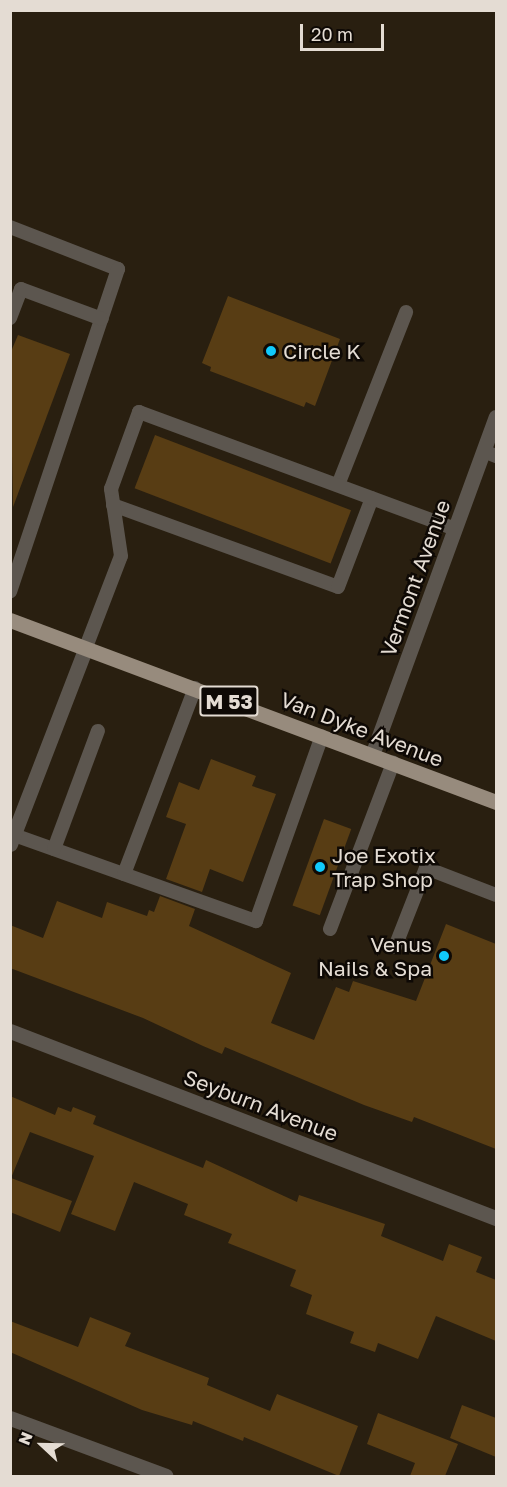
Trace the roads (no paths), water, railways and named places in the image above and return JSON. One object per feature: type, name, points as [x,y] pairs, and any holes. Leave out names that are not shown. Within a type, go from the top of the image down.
[{"type":"main road","name":"Van Dyke Avenue","points":[[10,620],[496,802]]},
{"type":"street","name":"Vermont Avenue","points":[[372,755],[455,529],[490,454],[496,417]]},
{"type":"street","points":[[12,839],[86,647]]},
{"type":"street","name":"Seyburn Avenue","points":[[10,1031],[496,1218]]},
{"type":"street","points":[[10,1419],[166,1476]]},
{"type":"lane","points":[[10,227],[118,269],[10,591]]},
{"type":"lane","points":[[10,318],[21,289],[102,319]]},
{"type":"lane","points":[[338,485],[406,312]]},
{"type":"lane","points":[[86,647],[121,556],[111,489],[139,412],[455,529]]},
{"type":"lane","points":[[113,505],[338,587],[372,498]]},
{"type":"lane","points":[[124,874],[195,688]]},
{"type":"lane","points":[[54,849],[98,731]]},
{"type":"lane","points":[[12,839],[54,849],[256,921],[322,736]]},
{"type":"lane","points":[[330,929],[393,763]]},
{"type":"lane","points":[[395,947],[426,868],[496,895]]},
{"type":"place","name":"Circle K","points":[[271,351]]},
{"type":"place","name":"Joe Exotix Trap Shop","points":[[320,867]]},
{"type":"place","name":"Venus Nails & Spa","points":[[444,956]]}]
